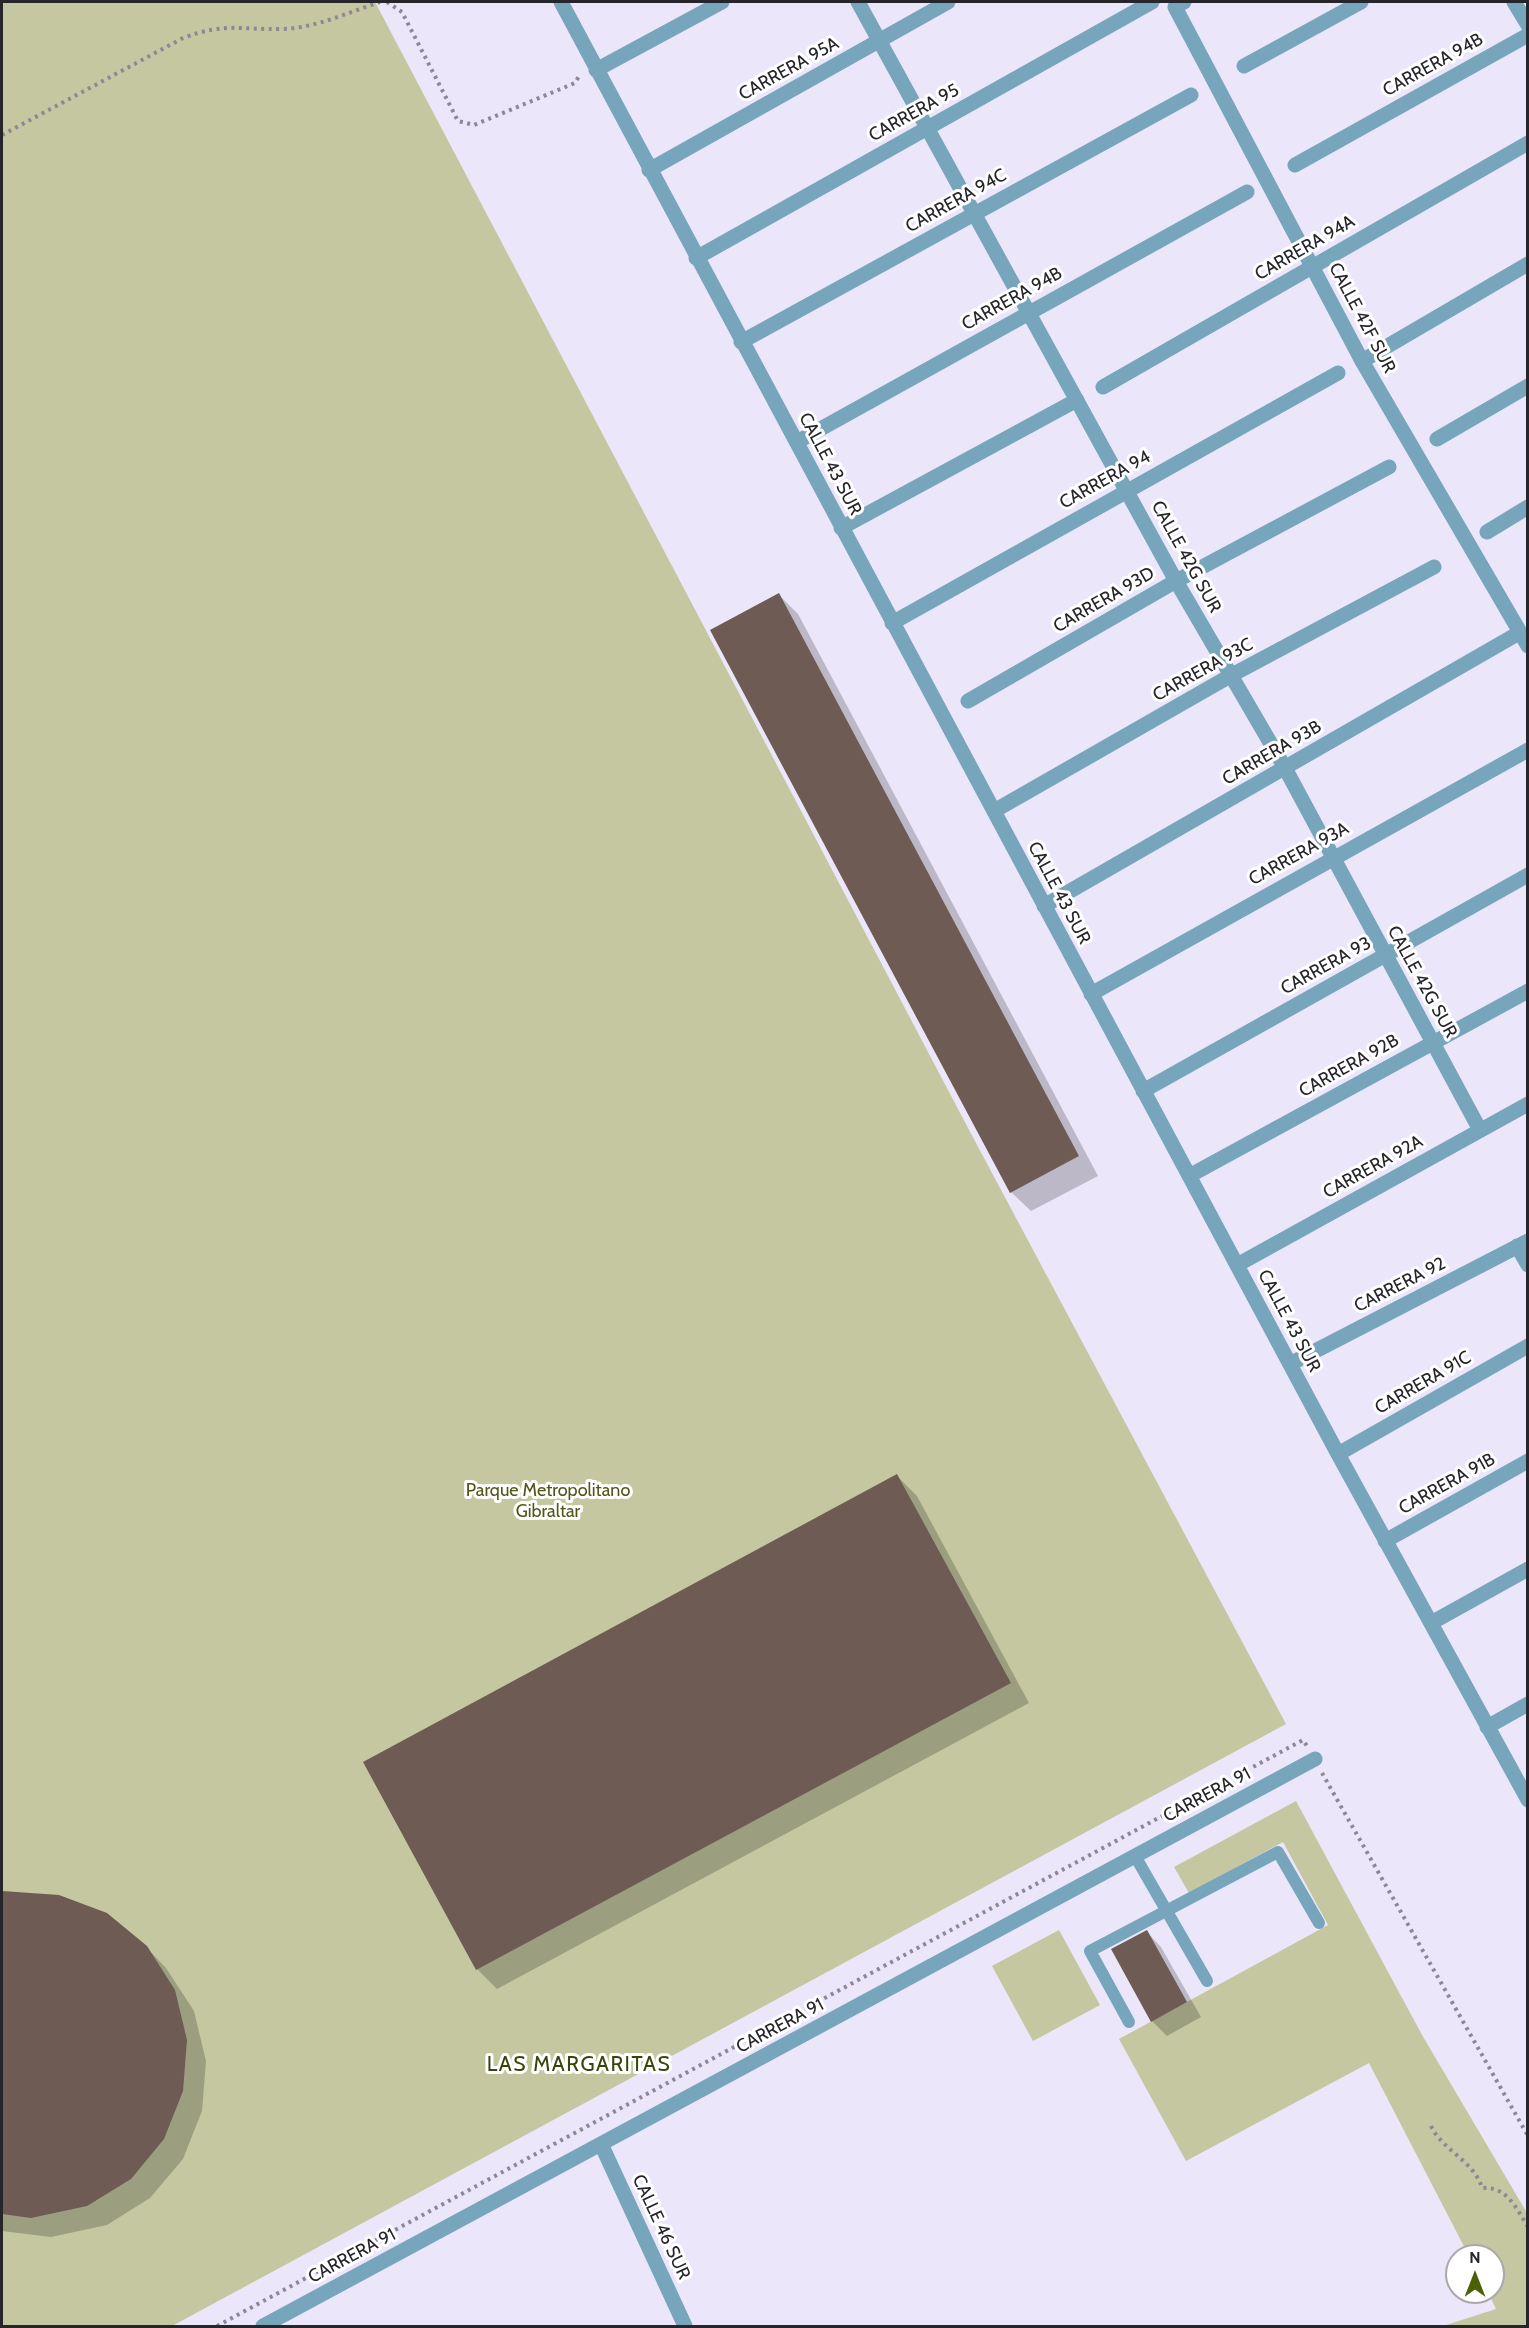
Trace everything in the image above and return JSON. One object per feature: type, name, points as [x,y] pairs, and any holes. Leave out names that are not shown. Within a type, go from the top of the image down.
[{"type":"street","name":"CALLE 43 SUR","points":[[561,2],[1338,1454],[1527,1800]]},
{"type":"street","points":[[596,70],[722,2]]},
{"type":"street","name":"CALLE 42G SUR","points":[[858,2],[976,213],[1176,582],[1285,768],[1480,1130]]},
{"type":"street","name":"CARRERA 95A","points":[[649,170],[948,2]]},
{"type":"street","name":"CARRERA 95","points":[[696,258],[1152,2]]},
{"type":"street","points":[[1244,66],[1361,2]]},
{"type":"street","points":[[1514,2],[1527,25]]},
{"type":"street","name":"CALLE 42F SUR","points":[[1177,3],[1362,361],[1523,640]]},
{"type":"street","name":"CARRERA 94B","points":[[1295,165],[1527,35]]},
{"type":"street","name":"CARRERA 94C","points":[[741,342],[1191,95]]},
{"type":"street","name":"CARRERA 94A","points":[[1103,387],[1527,143]]},
{"type":"street","name":"CARRERA 94B","points":[[796,442],[1246,192]]},
{"type":"street","points":[[1362,361],[1527,264]]},
{"type":"street","name":"CARRERA 94","points":[[892,623],[1338,374]]},
{"type":"street","points":[[1437,439],[1527,386]]},
{"type":"street","points":[[842,528],[1077,400]]},
{"type":"street","name":"CARRERA 93D","points":[[968,701],[1176,582],[1389,467]]},
{"type":"street","points":[[1487,532],[1527,507]]},
{"type":"street","name":"CARRERA 93C","points":[[994,811],[1230,676],[1434,567]]},
{"type":"street","name":"CARRERA 93B","points":[[1044,906],[1285,768],[1523,640]]},
{"type":"street","name":"CARRERA 93A","points":[[1091,994],[1527,750]]},
{"type":"street","name":"CARRERA 93","points":[[1143,1091],[1527,875]]},
{"type":"street","name":"CARRERA 92B","points":[[1189,1176],[1527,991]]},
{"type":"street","name":"CARRERA 92A","points":[[1237,1265],[1527,1104]]},
{"type":"street","points":[[1522,1244],[1527,1265]]},
{"type":"street","name":"CARRERA 92","points":[[1290,1364],[1522,1244]]},
{"type":"street","name":"CARRERA 91C","points":[[1338,1454],[1527,1346]]},
{"type":"street","name":"CARRERA 91B","points":[[1385,1541],[1527,1461]]},
{"type":"street","points":[[1431,1623],[1527,1569]]},
{"type":"street","points":[[1487,1726],[1527,1704]]},
{"type":"street","name":"CARRERA 91","points":[[263,2326],[1315,1759]]},
{"type":"street","name":"CALLE 46 SUR","points":[[601,2144],[685,2326]]},
{"type":"lane","points":[[1129,2022],[1090,1951],[1278,1852],[1319,1923]]},
{"type":"lane","points":[[1135,1856],[1207,1981]]},
{"type":"path","points":[[2,135],[183,38],[207,29],[238,26],[284,29],[321,22],[380,2]]},
{"type":"path","points":[[387,2],[402,12],[458,121],[466,125],[474,125],[575,83],[579,74],[578,65]]},
{"type":"path","points":[[217,2326],[1303,1740]]},
{"type":"path","points":[[1315,1759],[1527,2136]]},
{"type":"path","points":[[1431,2126],[1436,2136],[1479,2177],[1482,2188],[1496,2190],[1508,2197],[1527,2227]]},
{"type":"green space","name":"Parque Metropolitano Gibraltar","points":[[2,2],[375,2],[968,1128],[1286,1724],[172,2326],[2,2326]]},
{"type":"green space","points":[[1296,1801],[1422,2035],[1527,2213],[1527,2326],[1443,2326],[1496,2309],[1494,2304],[1505,2304],[1505,2244],[1463,2244],[1369,2063],[1186,2161],[1119,2039],[1328,1925],[1283,1842],[1189,1893],[1174,1867]]},
{"type":"green space","points":[[1059,1930],[1100,2005],[1033,2041],[992,1966]]},
{"type":"building","points":[[779,593],[1079,1156],[1010,1193],[710,630]]},
{"type":"building","points":[[897,1474],[1011,1683],[476,1970],[363,1762]]},
{"type":"building","points":[[2,1891],[59,1895],[107,1913],[147,1946],[175,1990],[187,2040],[183,2091],[164,2139],[131,2179],[87,2206],[31,2218],[2,2214]]},
{"type":"building","points":[[1147,1930],[1187,2002],[1151,2022],[1111,1949]]},
{"type":"district","name":"LAS MARGARITAS","points":[[579,2065]]}]
